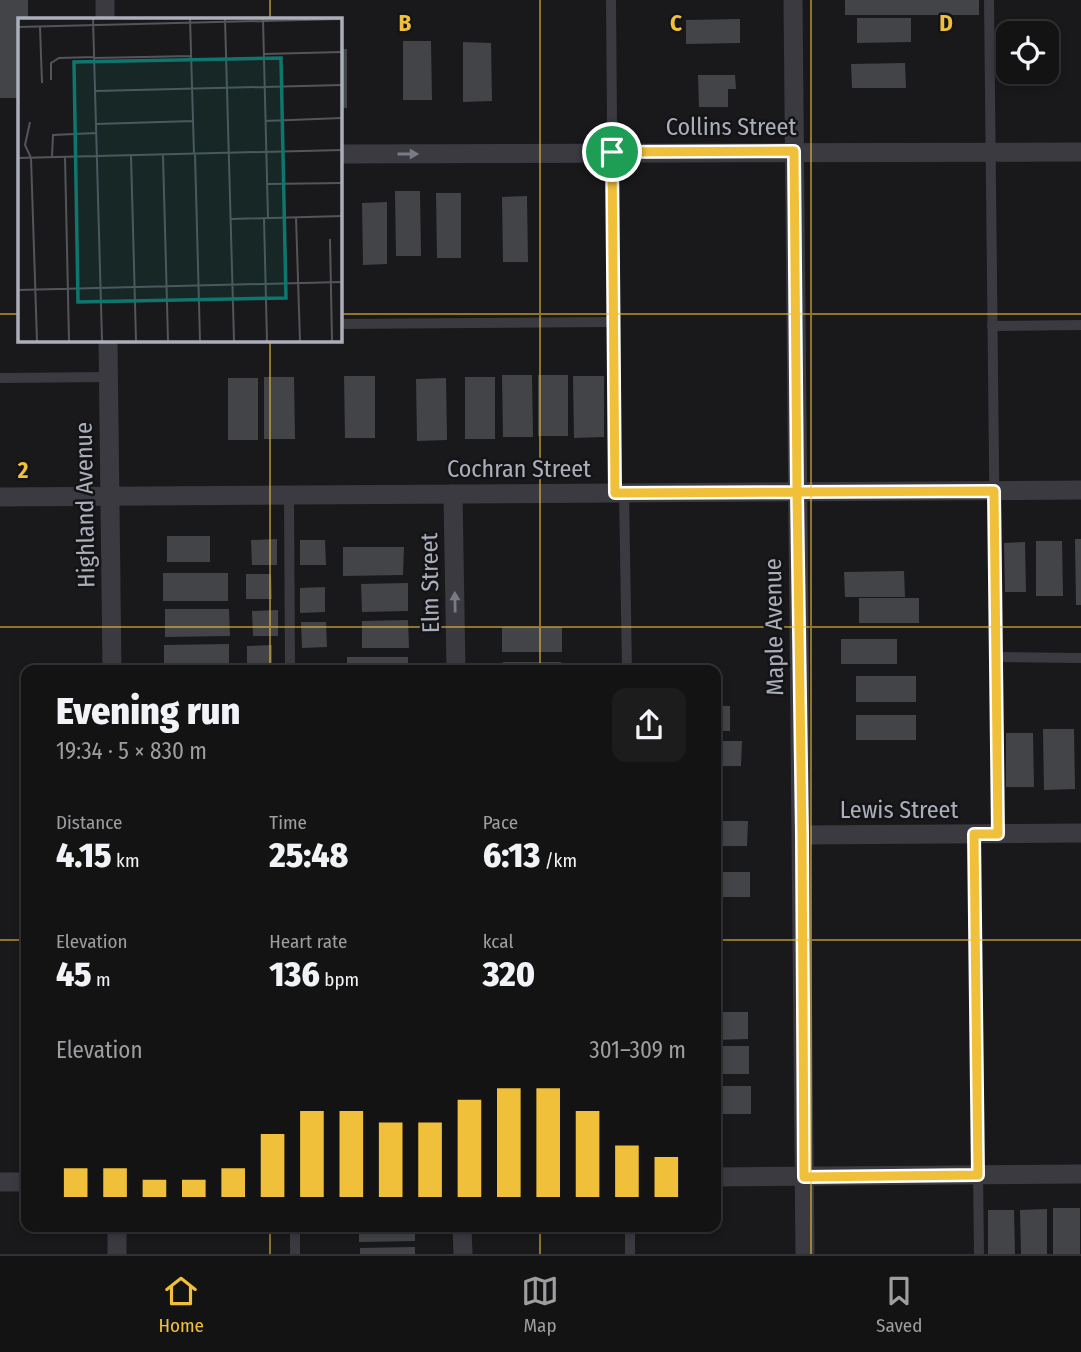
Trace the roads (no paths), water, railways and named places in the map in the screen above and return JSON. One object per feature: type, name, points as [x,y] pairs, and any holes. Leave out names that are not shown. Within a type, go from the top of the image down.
[{"type":"street","points":[[105,0],[105,18]]},
{"type":"street","name":"Maple Avenue","points":[[793,0],[805,1254]]},
{"type":"street","name":"Collins Street","points":[[341,154],[1081,152]]},
{"type":"street","name":"Highland Avenue","points":[[108,341],[111,665]]},
{"type":"street","name":"Cochran Street","points":[[0,497],[1081,490]]},
{"type":"street","name":"Elm Street","points":[[453,494],[456,665]]},
{"type":"street","name":"Lewis Street","points":[[802,835],[1081,834]]},
{"type":"street","points":[[721,1177],[1081,1174]]},
{"type":"street","points":[[0,1182],[21,1182]]},
{"type":"street","points":[[117,1232],[117,1254]]},
{"type":"street","points":[[462,1232],[463,1254]]},
{"type":"lane","points":[[611,0],[614,322],[627,665]]},
{"type":"lane","points":[[989,0],[998,834]]},
{"type":"lane","points":[[341,324],[614,322]]},
{"type":"lane","points":[[992,326],[1081,325]]},
{"type":"lane","points":[[0,378],[108,377]]},
{"type":"lane","points":[[289,495],[290,665]]},
{"type":"lane","points":[[996,657],[1081,658]]},
{"type":"lane","points":[[974,834],[979,1254]]},
{"type":"lane","points":[[295,1232],[295,1254]]},
{"type":"lane","points":[[630,1232],[630,1254]]}]
